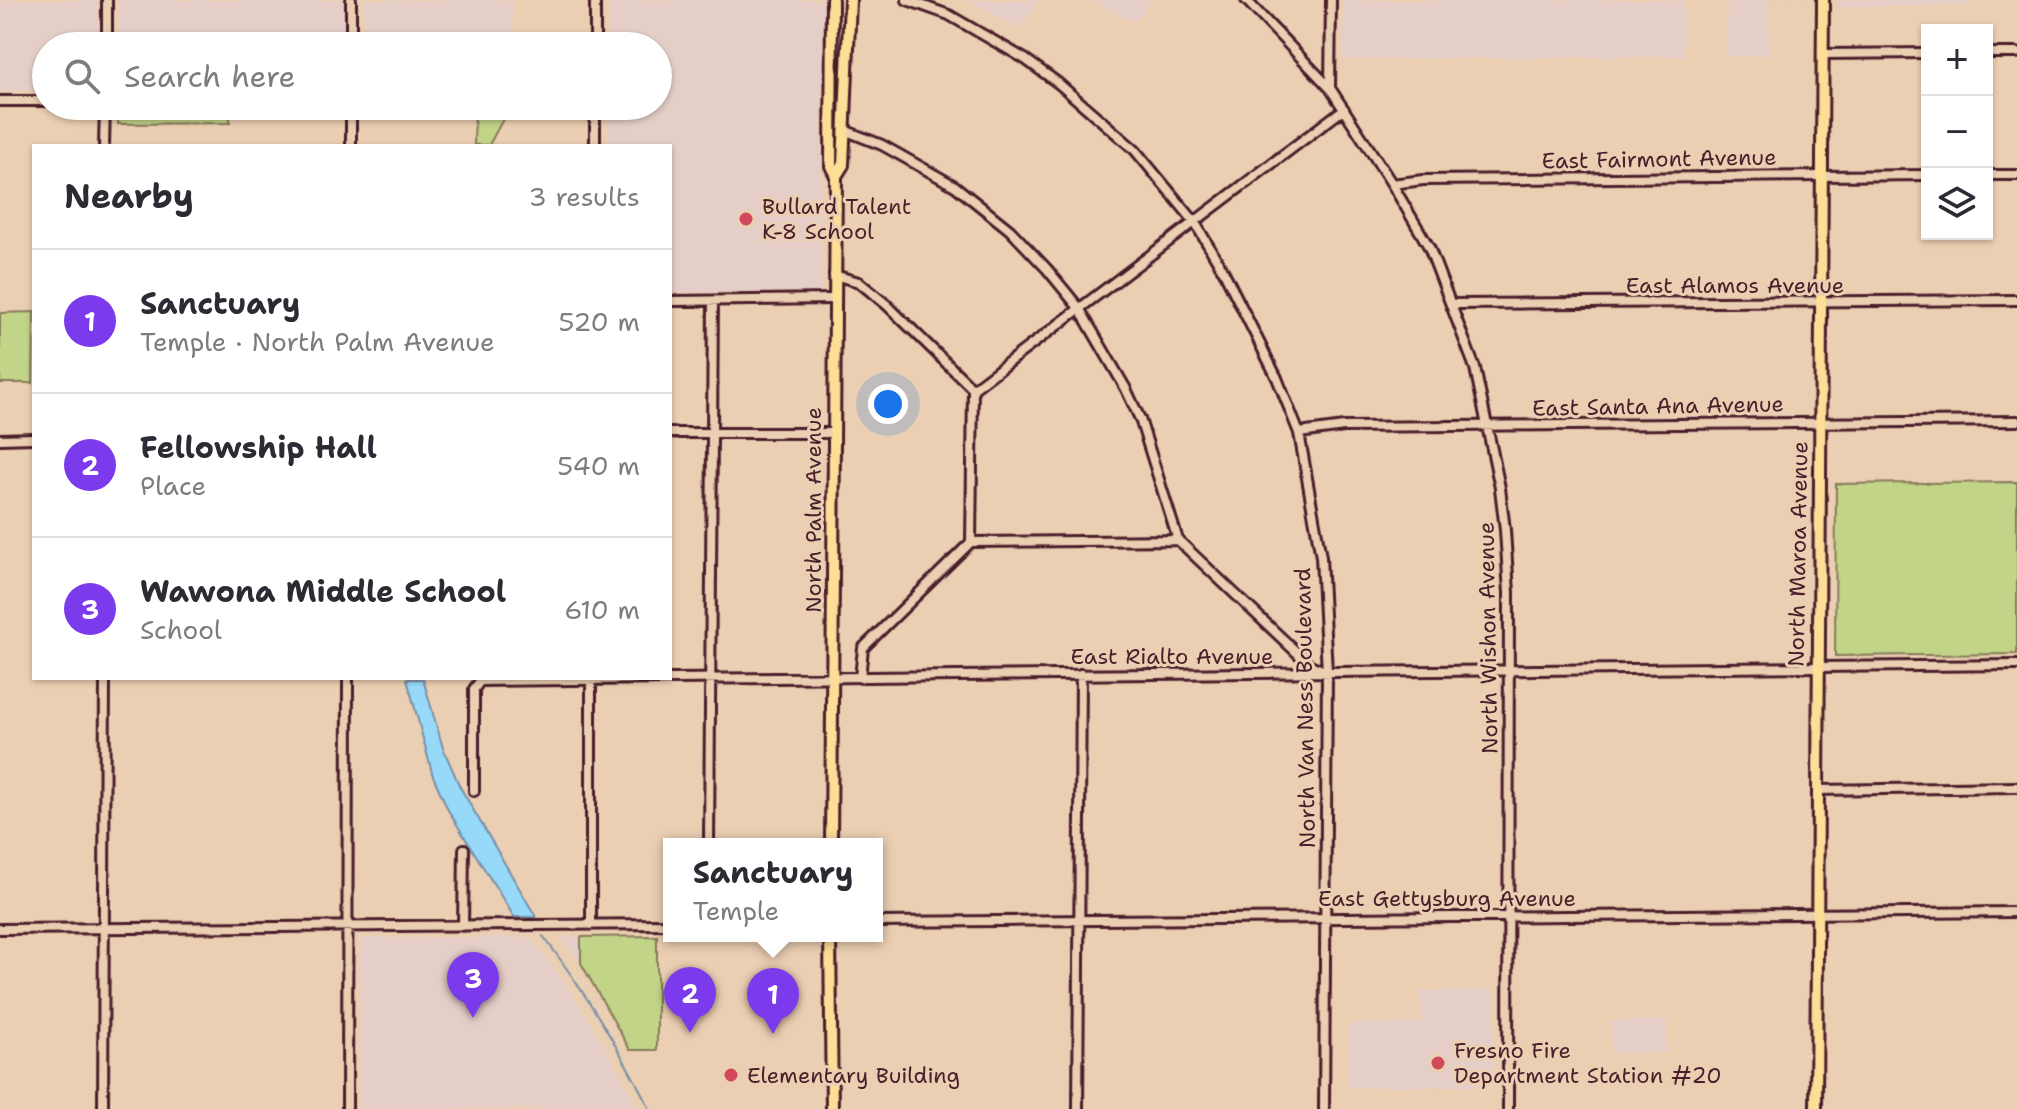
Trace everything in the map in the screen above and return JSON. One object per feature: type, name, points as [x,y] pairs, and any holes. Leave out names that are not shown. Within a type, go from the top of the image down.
[{"type":"main road","name":"North Palm Avenue","points":[[831,838],[836,176],[831,166],[832,0]]},
{"type":"main road","name":"North Palm Avenue","points":[[836,176],[843,165],[850,0]]},
{"type":"main road","name":"North Maroa Avenue","points":[[1816,1109],[1823,0]]},
{"type":"main road","points":[[830,942],[832,1109]]},
{"type":"street","points":[[107,0],[107,32]]},
{"type":"street","points":[[351,0],[351,32]]},
{"type":"street","points":[[595,0],[595,32]]},
{"type":"street","name":"North Van Ness Boulevard","points":[[907,0],[949,15],[991,38],[1058,83],[1135,150],[1194,221],[1250,321],[1299,433],[1321,557],[1327,672],[1324,1109]]},
{"type":"street","name":"North Wishon Avenue","points":[[1246,0],[1330,88],[1429,247],[1475,368],[1489,426],[1505,530],[1510,671],[1508,1109]]},
{"type":"street","points":[[1330,88],[1331,0]]},
{"type":"street","points":[[1823,54],[1921,53]]},
{"type":"street","points":[[1993,53],[2017,53]]},
{"type":"street","points":[[0,101],[32,101]]},
{"type":"street","points":[[973,389],[1344,109]]},
{"type":"street","points":[[104,144],[105,120]]},
{"type":"street","points":[[351,120],[351,144]]},
{"type":"street","points":[[595,120],[595,144]]},
{"type":"street","points":[[844,130],[882,145],[970,196],[1010,230],[1047,269],[1079,308],[1126,389],[1140,419],[1178,540],[1310,665],[1327,672]]},
{"type":"street","name":"East Fairmont Avenue","points":[[1392,184],[1423,180],[1921,175]]},
{"type":"street","points":[[1993,175],[2017,175]]},
{"type":"street","points":[[834,275],[859,282],[973,389],[971,542]]},
{"type":"street","points":[[672,301],[834,299]]},
{"type":"street","name":"East Alamos Avenue","points":[[1453,304],[2017,300]]},
{"type":"street","points":[[709,838],[713,301]]},
{"type":"street","name":"East Santa Ana Avenue","points":[[1299,433],[1344,427],[2017,421]]},
{"type":"street","points":[[672,433],[833,433]]},
{"type":"street","points":[[0,439],[32,438]]},
{"type":"street","points":[[860,678],[863,648],[971,542],[1178,540]]},
{"type":"street","name":"East Rialto Avenue","points":[[672,678],[2017,665]]},
{"type":"street","points":[[1078,1109],[1081,674]]},
{"type":"street","points":[[103,1109],[105,680]]},
{"type":"street","points":[[347,1109],[348,680]]},
{"type":"street","name":"East Rialto Avenue","points":[[474,791],[474,689],[480,681],[517,680]]},
{"type":"street","points":[[591,680],[591,925]]},
{"type":"street","points":[[1817,790],[2017,787]]},
{"type":"street","points":[[463,926],[464,849]]},
{"type":"street","name":"East Gettysburg Avenue","points":[[883,922],[2017,912]]},
{"type":"street","points":[[0,929],[663,924]]},
{"type":"shaded area","points":[[0,0],[98,0],[99,32],[32,32],[32,91],[0,91]]},
{"type":"shaded area","points":[[118,0],[344,0],[344,32],[118,32]]},
{"type":"shaded area","points":[[364,0],[513,0],[513,32],[364,32]]},
{"type":"shaded area","name":"Bullard Talent K-8 School","points":[[608,0],[823,0],[821,292],[672,293],[672,144],[608,144],[608,120],[672,120],[672,32],[608,32]]},
{"type":"shaded area","points":[[967,0],[1039,0],[1020,29]]},
{"type":"shaded area","points":[[1083,0],[1152,0],[1135,22]]},
{"type":"shaded area","points":[[1343,0],[1684,0],[1684,56],[1343,60]]},
{"type":"shaded area","points":[[1727,0],[1807,0],[1769,1],[1769,56],[1726,56]]},
{"type":"shaded area","points":[[1838,0],[1968,0],[1968,5],[1838,7]]},
{"type":"shaded area","points":[[529,937],[567,985],[608,1051],[638,1109],[359,1109],[360,938]]},
{"type":"shaded area","points":[[560,937],[581,937],[581,963]]},
{"type":"shaded area","points":[[1494,990],[1493,1086],[1348,1087],[1348,1024],[1421,1023],[1421,991]]},
{"type":"shaded area","points":[[1667,1020],[1666,1052],[1611,1053],[1611,1021]]},
{"type":"green space","points":[[118,120],[230,120],[230,123],[118,124]]},
{"type":"green space","points":[[475,120],[502,120],[490,144],[474,144]]},
{"type":"green space","points":[[32,312],[32,383],[0,383],[0,313]]},
{"type":"green space","points":[[2017,482],[2017,654],[1835,656],[1836,484]]},
{"type":"green space","points":[[657,936],[657,1050],[630,1050],[581,963],[581,937]]},
{"type":"water","points":[[407,680],[423,680],[443,748],[460,787],[536,917],[514,917],[448,810],[433,776]]},
{"type":"waterway","points":[[543,936],[601,1020],[650,1109]]},
{"type":"place","name":"Bullard Talent K-8 School","points":[[746,219]]},
{"type":"place","name":"Wawona Middle School","points":[[473,1018]]},
{"type":"place","name":"Fellowship Hall","points":[[690,1033]]},
{"type":"place","name":"Sanctuary","points":[[773,1034]]},
{"type":"place","name":"Fresno Fire Department Station #20","points":[[1438,1063]]},
{"type":"place","name":"Elementary Building","points":[[731,1075]]}]
